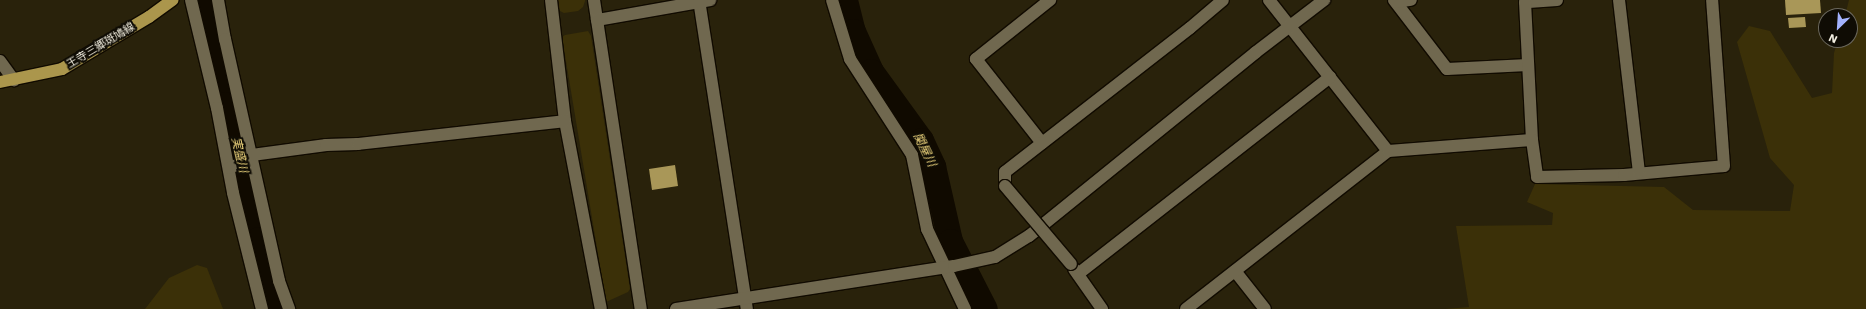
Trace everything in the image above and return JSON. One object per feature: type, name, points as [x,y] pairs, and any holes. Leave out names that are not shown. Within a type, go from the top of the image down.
[{"type":"main road","name":"王寺三郷斑鳩線","points":[[0,82],[62,69],[148,17],[172,0]]},
{"type":"street","points":[[191,0],[229,168],[233,193],[262,309]]},
{"type":"street","points":[[218,0],[249,158],[279,281],[289,309]]},
{"type":"street","points":[[551,0],[565,122],[601,309]]},
{"type":"street","points":[[594,0],[641,309]]},
{"type":"street","points":[[832,0],[850,59],[912,155],[927,229],[950,267],[965,309]]},
{"type":"street","points":[[1042,143],[976,59],[1050,0]]},
{"type":"street","points":[[1102,309],[1088,292],[1071,264],[1005,186],[1005,172],[1190,28],[1223,0]]},
{"type":"street","points":[[1269,0],[1388,151]]},
{"type":"street","points":[[676,309],[746,303],[970,264],[995,256],[1029,236],[1289,26],[1324,0]]},
{"type":"street","points":[[1395,1],[1411,0]]},
{"type":"street","points":[[1557,0],[1525,2],[1532,140],[1537,177],[1624,175],[1640,172],[1724,166],[1712,0]]},
{"type":"street","points":[[1619,0],[1640,172]]},
{"type":"street","points":[[597,20],[702,1],[746,303]]},
{"type":"street","points":[[1395,1],[1447,69],[1528,65]]},
{"type":"street","points":[[0,61],[14,80]]},
{"type":"street","points":[[1078,274],[1330,77]]},
{"type":"street","points":[[229,168],[249,158],[326,145],[358,144],[565,122]]},
{"type":"street","points":[[1186,309],[1388,151],[1532,140]]},
{"type":"street","points":[[1235,271],[1265,309]]},
{"type":"shaded area","points":[[558,0],[585,1],[583,7],[578,11],[564,13],[560,11]]},
{"type":"shaded area","points":[[1849,0],[1866,0],[1866,309],[1445,309],[1469,307],[1456,226],[1552,225],[1553,213],[1527,202],[1535,184],[1664,187],[1693,210],[1790,211],[1794,185],[1770,158],[1737,42],[1749,26],[1770,31],[1812,98],[1832,93],[1836,48],[1858,48],[1858,8],[1847,8]]},
{"type":"shaded area","points":[[588,31],[591,36],[630,289],[628,292],[606,302],[562,37],[565,35]]},
{"type":"shaded area","points":[[197,265],[207,268],[223,309],[145,309],[169,278]]},
{"type":"building","points":[[1785,0],[1820,0],[1821,8],[1818,8],[1818,13],[1786,15]]},
{"type":"building","points":[[1805,17],[1806,27],[1789,28],[1788,18]]},
{"type":"building","points":[[675,165],[678,186],[652,190],[649,169]]},
{"type":"waterway","name":"実盛川","points":[[204,0],[225,104],[258,239],[278,309]]},
{"type":"waterway","name":"関屋川","points":[[845,0],[853,31],[871,71],[921,140],[933,166],[950,241],[985,309]]}]
